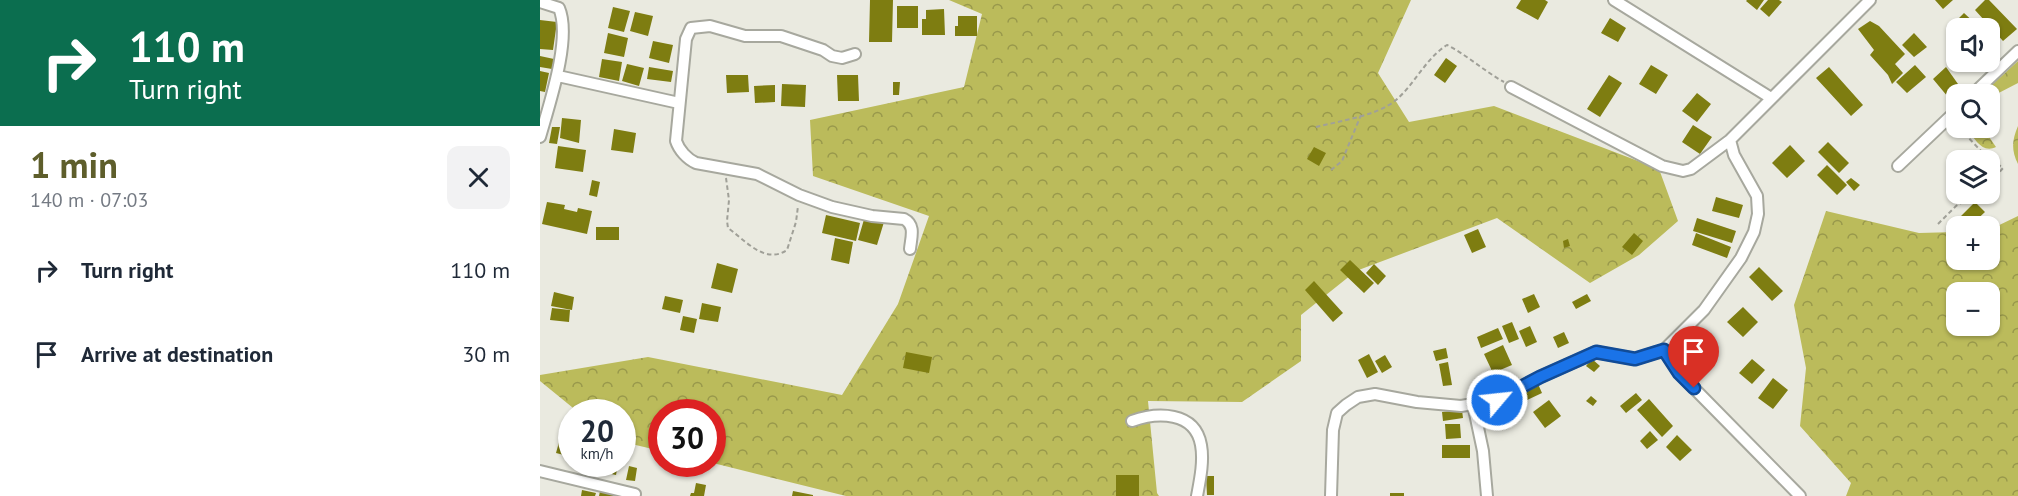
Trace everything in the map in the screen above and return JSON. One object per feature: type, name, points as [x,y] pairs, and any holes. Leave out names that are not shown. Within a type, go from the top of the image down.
[{"type":"street","points":[[1614,0],[1771,98]]},
{"type":"street","points":[[540,2],[559,8],[563,18],[558,75],[540,137]]},
{"type":"street","points":[[1512,87],[1662,166],[1683,171],[1691,169],[1730,140],[1864,2]]},
{"type":"street","points":[[855,54],[842,58],[832,57],[823,51],[781,36],[745,36],[710,26],[691,28],[686,39],[675,135],[678,148],[690,160],[758,174],[799,195],[832,207],[909,221],[912,227],[910,249]]},
{"type":"street","points":[[1984,84],[2018,51]]},
{"type":"street","points":[[558,75],[679,103]]},
{"type":"street","points":[[1898,166],[1946,120]]},
{"type":"street","points":[[1331,496],[1337,413],[1358,398],[1375,394],[1417,402],[1461,406],[1497,400],[1540,377],[1596,352],[1635,359],[1664,350],[1704,310],[1741,258],[1754,232],[1758,214],[1757,196],[1734,155],[1730,140]]},
{"type":"street","points":[[1664,350],[1679,373],[1800,496]]},
{"type":"street","points":[[1473,404],[1483,451],[1487,496]]},
{"type":"street","points":[[1132,421],[1164,414],[1180,419],[1191,428],[1201,443],[1201,469],[1197,496]]},
{"type":"street","points":[[540,471],[635,494]]},
{"type":"path","points":[[1316,127],[1375,111],[1395,101],[1437,51],[1447,45],[1462,52],[1483,70],[1512,87]]},
{"type":"path","points":[[1331,170],[1342,161],[1361,115]]},
{"type":"path","points":[[1969,138],[1980,150]]},
{"type":"path","points":[[724,167],[729,200],[727,225],[758,252],[765,255],[776,255],[787,250],[796,222],[799,195]]},
{"type":"path","points":[[1938,224],[1960,204]]},
{"type":"green space","points":[[949,0],[1411,0],[1378,73],[1409,122],[1494,106],[1659,169],[1678,221],[1639,255],[1590,283],[1497,218],[1356,271],[1301,315],[1301,361],[1242,402],[1148,401],[1159,496],[846,496],[726,466],[726,399],[648,399],[648,448],[636,445],[636,399],[562,399],[540,381],[540,375],[648,357],[842,395],[898,304],[929,216],[813,176],[810,120],[964,87],[982,14]]},
{"type":"green space","points":[[2018,61],[2018,83],[2000,92],[2000,84],[1993,84]]},
{"type":"green space","points":[[2018,126],[2018,164],[2013,145]]},
{"type":"green space","points":[[1974,138],[1990,138],[1996,147],[1991,149],[1983,147]]},
{"type":"green space","points":[[1826,211],[1919,233],[1946,232],[1946,270],[2000,270],[2000,225],[2018,216],[2018,496],[1846,496],[1851,483],[1800,426],[1806,368],[1794,305]]},
{"type":"building","points":[[870,0],[893,0],[892,42],[869,42]]},
{"type":"building","points":[[1521,0],[1548,2],[1538,20],[1516,8]]},
{"type":"building","points":[[1747,0],[1764,0],[1757,10]]},
{"type":"building","points":[[1768,0],[1782,2],[1769,17],[1760,9]]},
{"type":"building","points":[[1935,0],[1953,0],[1943,9]]},
{"type":"building","points":[[1985,0],[1989,0],[2017,29],[2003,41],[2000,38],[2000,18],[1982,18],[1975,10]]},
{"type":"building","points":[[897,6],[918,6],[918,28],[897,28]]},
{"type":"building","points":[[613,7],[630,11],[624,32],[608,28]]},
{"type":"building","points":[[944,9],[945,35],[922,35],[922,19],[926,19],[926,10]]},
{"type":"building","points":[[635,12],[653,16],[648,36],[630,31]]},
{"type":"building","points":[[1964,13],[1969,18],[1959,18]]},
{"type":"building","points":[[958,16],[977,16],[977,36],[955,36]]},
{"type":"building","points":[[1610,18],[1626,28],[1618,42],[1601,33]]},
{"type":"building","points":[[540,20],[557,22],[553,50],[540,49]]},
{"type":"building","points":[[1870,21],[1879,26],[1905,54],[1895,64],[1903,73],[1892,84],[1888,75],[1870,55],[1874,50],[1858,29]]},
{"type":"building","points":[[608,33],[628,38],[624,57],[604,53]]},
{"type":"building","points":[[1914,33],[1927,47],[1914,57],[1902,45]]},
{"type":"building","points":[[653,41],[673,45],[669,63],[649,58]]},
{"type":"building","points":[[540,56],[554,59],[552,69],[540,67]]},
{"type":"building","points":[[1446,58],[1457,66],[1445,83],[1434,75]]},
{"type":"building","points":[[602,59],[622,62],[619,81],[599,77]]},
{"type":"building","points":[[627,64],[644,68],[639,86],[622,81]]},
{"type":"building","points":[[1651,65],[1668,75],[1656,94],[1639,84]]},
{"type":"building","points":[[1915,65],[1926,77],[1907,93],[1896,82]]},
{"type":"building","points":[[649,67],[673,71],[671,82],[647,79]]},
{"type":"building","points":[[1829,67],[1863,105],[1851,116],[1816,78]]},
{"type":"building","points":[[1946,67],[1946,72],[1950,72],[1958,84],[1946,84],[1946,95],[1933,79]]},
{"type":"building","points":[[540,71],[549,73],[545,92],[540,91]]},
{"type":"building","points":[[726,75],[748,75],[749,92],[727,93]]},
{"type":"building","points":[[837,75],[858,75],[859,101],[838,101]]},
{"type":"building","points":[[1609,75],[1622,83],[1600,117],[1587,109]]},
{"type":"building","points":[[893,82],[900,82],[899,95],[893,95]]},
{"type":"building","points":[[782,84],[806,85],[805,107],[781,106]]},
{"type":"building","points":[[775,85],[775,102],[755,103],[754,86]]},
{"type":"building","points":[[1697,93],[1711,104],[1697,122],[1682,111]]},
{"type":"building","points":[[562,118],[581,120],[579,143],[560,138]]},
{"type":"building","points":[[1693,125],[1712,137],[1700,154],[1682,142]]},
{"type":"building","points":[[552,127],[560,127],[557,144],[549,143]]},
{"type":"building","points":[[614,129],[636,133],[633,153],[611,150]]},
{"type":"building","points":[[1828,142],[1849,163],[1839,173],[1818,152]]},
{"type":"building","points":[[1790,145],[1805,161],[1787,178],[1772,163]]},
{"type":"building","points":[[558,146],[586,150],[583,172],[555,168]]},
{"type":"building","points":[[1314,147],[1326,153],[1319,166],[1307,159]]},
{"type":"building","points":[[1827,165],[1847,185],[1837,195],[1817,175]]},
{"type":"building","points":[[1851,178],[1860,185],[1854,191],[1846,182]]},
{"type":"building","points":[[592,180],[600,182],[597,197],[589,195]]},
{"type":"building","points":[[1716,197],[1743,205],[1739,218],[1712,211]]},
{"type":"building","points":[[547,202],[565,205],[564,209],[577,212],[578,208],[592,211],[587,234],[542,224]]},
{"type":"building","points":[[1973,204],[1977,204],[1985,212],[1981,216],[1961,216]]},
{"type":"building","points":[[826,215],[860,223],[856,241],[822,233]]},
{"type":"building","points":[[865,216],[884,222],[877,245],[858,240]]},
{"type":"building","points":[[1697,218],[1736,231],[1732,243],[1693,231]]},
{"type":"building","points":[[596,227],[619,227],[619,240],[596,240]]},
{"type":"building","points":[[1478,229],[1486,247],[1472,253],[1464,235]]},
{"type":"building","points":[[1634,233],[1643,241],[1632,255],[1622,247]]},
{"type":"building","points":[[1696,233],[1731,247],[1727,258],[1692,245]]},
{"type":"building","points":[[835,238],[853,242],[849,264],[831,260]]},
{"type":"building","points":[[1568,239],[1570,246],[1564,248],[1563,241]]},
{"type":"building","points":[[1350,260],[1374,283],[1364,293],[1340,270]]},
{"type":"building","points":[[717,263],[738,269],[732,293],[711,288]]},
{"type":"building","points":[[1374,264],[1386,276],[1378,285],[1366,273]]},
{"type":"building","points":[[1759,267],[1783,291],[1772,301],[1749,277]]},
{"type":"building","points":[[1314,281],[1343,313],[1333,322],[1305,290]]},
{"type":"building","points":[[554,292],[574,297],[572,310],[551,306]]},
{"type":"building","points":[[1534,294],[1540,307],[1528,313],[1522,299]]},
{"type":"building","points":[[1587,294],[1591,301],[1576,309],[1572,302]]},
{"type":"building","points":[[665,296],[683,300],[680,313],[662,309]]},
{"type":"building","points":[[702,303],[721,307],[718,322],[699,319]]},
{"type":"building","points":[[1743,307],[1758,322],[1743,337],[1727,322]]},
{"type":"building","points":[[552,308],[570,310],[569,322],[550,320]]},
{"type":"building","points":[[683,316],[697,319],[694,333],[680,330]]},
{"type":"building","points":[[1512,322],[1519,339],[1509,343],[1502,326]]},
{"type":"building","points":[[1530,326],[1537,342],[1526,347],[1519,331]]},
{"type":"building","points":[[1498,328],[1503,339],[1481,348],[1477,337]]},
{"type":"building","points":[[1564,332],[1569,343],[1558,348],[1553,337]]},
{"type":"building","points":[[1503,345],[1512,365],[1493,373],[1484,354]]},
{"type":"building","points":[[1446,348],[1448,358],[1436,361],[1433,351]]},
{"type":"building","points":[[906,352],[932,357],[929,373],[903,368]]},
{"type":"building","points":[[1369,354],[1378,372],[1367,378],[1358,360]]},
{"type":"building","points":[[1385,355],[1392,367],[1382,373],[1375,361]]},
{"type":"building","points":[[1592,359],[1600,366],[1594,372],[1586,366]]},
{"type":"building","points":[[1752,359],[1765,370],[1752,384],[1739,373]]},
{"type":"building","points":[[1448,362],[1452,385],[1443,386],[1439,364]]},
{"type":"building","points":[[1773,378],[1788,390],[1773,409],[1758,398]]},
{"type":"building","points":[[1538,384],[1542,393],[1523,402],[1519,393]]},
{"type":"building","points":[[1636,393],[1642,400],[1626,413],[1620,406]]},
{"type":"building","points":[[1591,396],[1597,401],[1593,406],[1586,401]]},
{"type":"building","points":[[1649,399],[1673,426],[1662,437],[1637,410]]},
{"type":"building","points":[[1549,400],[1561,416],[1545,428],[1533,412]]},
{"type":"building","points":[[1462,410],[1463,418],[1443,421],[1442,412]]},
{"type":"building","points":[[1445,424],[1460,424],[1461,438],[1446,439]]},
{"type":"building","points":[[1650,431],[1658,440],[1647,449],[1640,441]]},
{"type":"building","points":[[1677,435],[1692,450],[1680,461],[1666,447]]},
{"type":"building","points":[[1442,445],[1470,445],[1470,458],[1442,458]]},
{"type":"building","points":[[1116,475],[1139,475],[1139,496],[1116,496]]},
{"type":"building","points":[[1206,476],[1214,476],[1214,495],[1207,495]]},
{"type":"building","points":[[627,477],[636,477],[635,481],[626,480]]},
{"type":"building","points":[[696,483],[706,485],[704,496],[690,496],[694,493]]},
{"type":"building","points":[[582,490],[596,493],[595,496],[581,496]]},
{"type":"building","points":[[600,491],[617,495],[617,496],[599,496]]},
{"type":"building","points":[[793,491],[813,495],[813,496],[792,496]]},
{"type":"building","points":[[1390,493],[1404,493],[1404,496],[1390,496]]},
{"type":"route","points":[[1497,400],[1540,377],[1596,352],[1635,359],[1664,350],[1679,373],[1694,388]]}]
